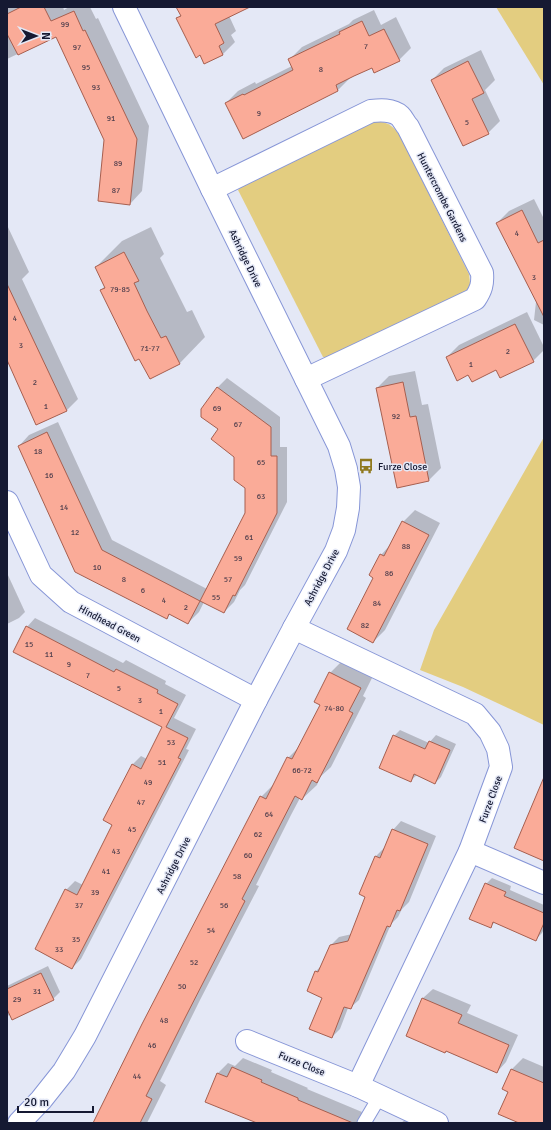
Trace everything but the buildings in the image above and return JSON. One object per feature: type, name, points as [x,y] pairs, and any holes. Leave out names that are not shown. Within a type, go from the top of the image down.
[{"type":"street","name":"Ashridge Drive","points":[[19,1123],[46,1094],[64,1071],[85,1036],[256,700],[336,551],[344,530],[348,508],[348,480],[339,446],[124,7]]},
{"type":"street","name":"Huntercrombe Gardens","points":[[212,189],[371,111],[380,110],[392,112],[400,116],[408,127],[482,274],[483,282],[476,298],[306,379]]},
{"type":"street","name":"Hindhead Green","points":[[7,502],[41,576],[71,602],[256,700]]},
{"type":"street","name":"Furze Close","points":[[294,628],[475,714],[490,732],[498,749],[501,767],[470,851],[358,1086]]},
{"type":"street","points":[[470,851],[544,883]]},
{"type":"street","name":"Furze Close","points":[[247,1041],[358,1086],[437,1123]]},
{"type":"lane","points":[[364,1123],[380,1096]]},
{"type":"shaded area","points":[[496,7],[544,7],[544,85]]},
{"type":"shaded area","points":[[371,122],[387,124],[393,127],[399,134],[469,274],[469,290],[331,358],[323,357],[238,190],[245,183]]},
{"type":"shaded area","points":[[544,437],[544,725],[463,687],[420,670],[434,630]]},
{"type":"place","name":"Furze Close","points":[[366,466]]}]
